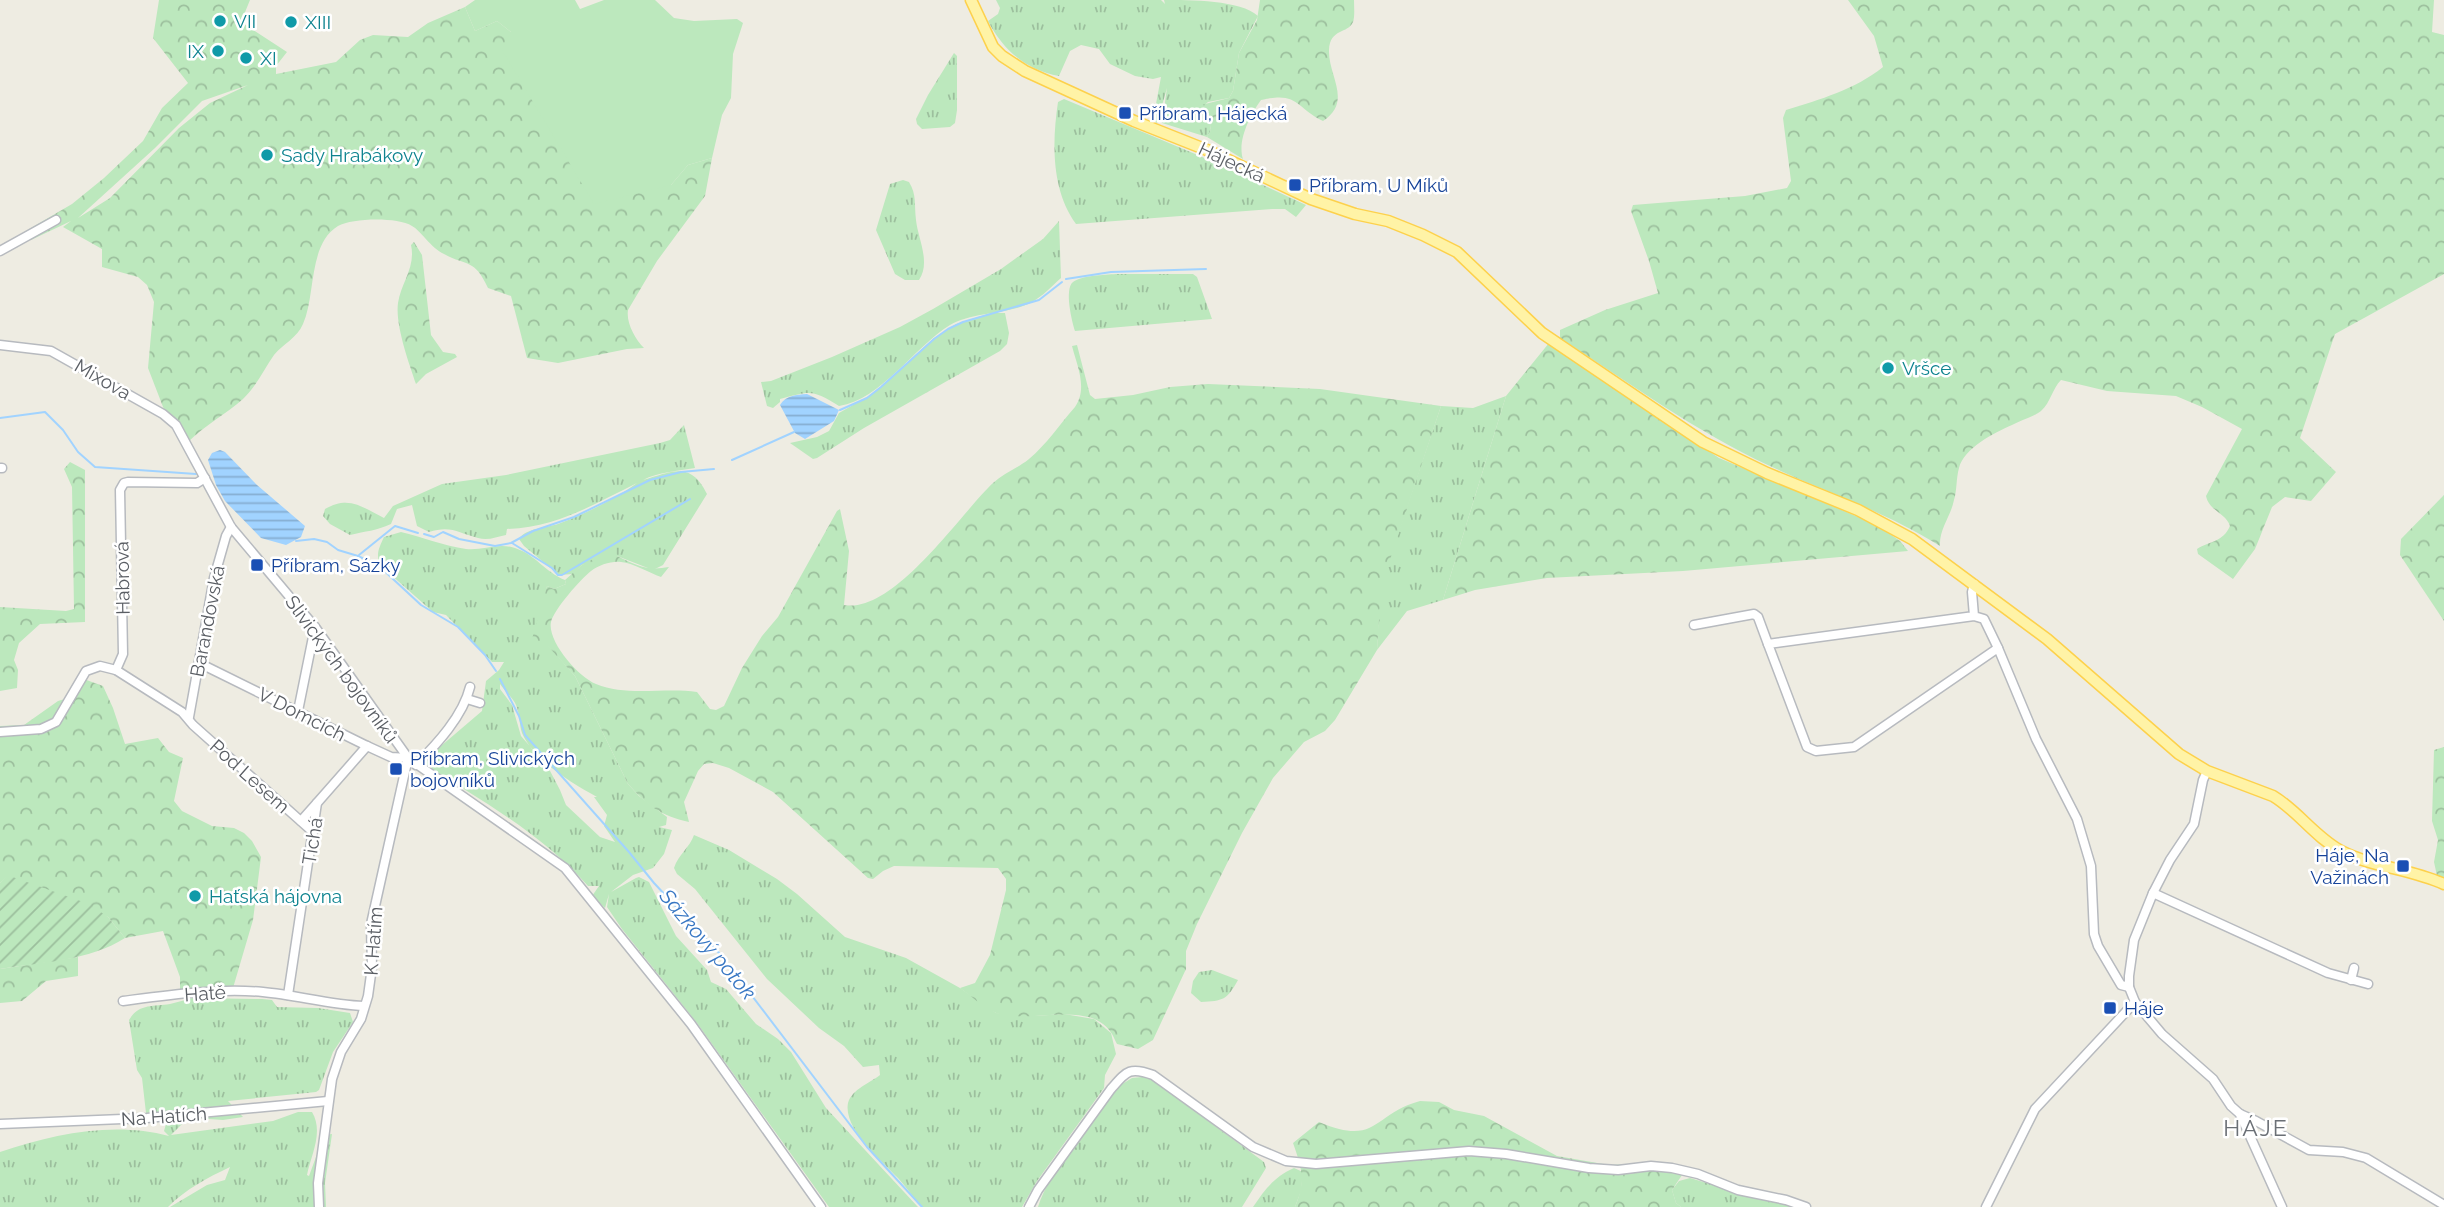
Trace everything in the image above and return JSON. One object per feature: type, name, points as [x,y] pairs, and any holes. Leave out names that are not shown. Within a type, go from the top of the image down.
[{"type":"main road","name":"Hájecká","points":[[971,0],[993,47],[1012,64],[1059,88],[1199,146],[1311,199],[1354,214],[1388,221],[1457,252],[1542,333],[1703,442],[1767,474],[1858,510],[1912,539],[2048,639],[2179,754],[2207,771],[2260,790],[2283,802],[2326,841],[2346,853],[2444,884]]},
{"type":"street","points":[[0,251],[56,220]]},
{"type":"street","name":"Mixova","points":[[0,345],[38,348],[63,357],[170,419],[189,445]]},
{"type":"street","name":"Slivických bojovníků","points":[[189,445],[231,527],[315,626],[408,758],[565,867],[691,1024],[821,1207]]},
{"type":"street","name":"Habrová","points":[[116,670],[123,654],[122,486],[128,482],[197,484],[205,478]]},
{"type":"street","name":"Barandovská","points":[[188,717],[214,578],[231,527]]},
{"type":"street","points":[[1974,584],[1972,592],[1975,616]]},
{"type":"street","points":[[1694,625],[1754,614],[1758,617],[1807,747],[1816,751],[1854,747],[1998,648]]},
{"type":"street","points":[[1768,644],[1975,616],[1984,619],[2036,739],[2077,819],[2091,866],[2093,927],[2098,946],[2121,985],[2129,987]]},
{"type":"street","points":[[298,711],[315,626]]},
{"type":"street","name":"V Domcích","points":[[199,663],[391,757],[408,758]]},
{"type":"street","points":[[0,732],[41,729],[56,722],[86,671],[100,666],[116,670]]},
{"type":"street","name":"Pod Lesem","points":[[116,670],[188,717],[193,725],[313,832]]},
{"type":"street","points":[[416,765],[433,748],[467,699],[470,687]]},
{"type":"street","points":[[467,699],[480,703]]},
{"type":"street","name":"Tichá","points":[[288,995],[317,803],[367,746]]},
{"type":"street","name":"K Hatím","points":[[319,1207],[318,1183],[335,1065],[361,1018],[370,984],[371,924],[408,758]]},
{"type":"street","points":[[2207,771],[2194,824],[2153,893],[2131,952],[2129,987],[2135,1002],[2162,1034],[2213,1079],[2231,1106],[2240,1114],[2309,1150],[2343,1152],[2366,1158],[2444,1205]]},
{"type":"street","points":[[301,821],[317,803]]},
{"type":"street","points":[[2153,893],[2328,973],[2368,984]]},
{"type":"street","points":[[2351,980],[2354,968]]},
{"type":"street","name":"Hatě","points":[[123,1000],[230,991],[288,995]]},
{"type":"street","points":[[288,995],[342,1005],[364,1006]]},
{"type":"street","points":[[1986,1207],[2035,1109],[2135,1002]]},
{"type":"street","points":[[1028,1207],[1111,1089],[1124,1074],[1139,1070],[1153,1075],[1253,1147],[1286,1161],[1316,1164],[1469,1151],[1589,1168],[1672,1168],[1699,1174],[1738,1190],[1806,1207]]},
{"type":"street","name":"Na Hatích","points":[[0,1124],[147,1118],[328,1101]]},
{"type":"street","points":[[2240,1114],[2282,1207]]},
{"type":"green space","points":[[159,0],[250,0],[241,22],[287,52],[276,66],[276,74],[336,62],[360,40],[373,35],[408,37],[428,23],[465,7],[475,31],[497,21],[671,185],[688,165],[712,158],[705,196],[657,261],[628,310],[632,330],[644,348],[558,363],[527,358],[511,296],[488,288],[474,267],[439,251],[412,226],[386,220],[354,221],[338,226],[328,234],[322,245],[317,257],[307,312],[297,333],[274,355],[243,399],[188,442],[165,412],[148,368],[154,302],[147,285],[138,277],[102,267],[102,249],[63,227],[71,221],[31,240],[19,235],[72,204],[104,178],[143,141],[162,108],[188,83],[153,38]],"holes":[[[248,85],[210,103],[179,128],[110,198],[78,218],[202,101]]]},
{"type":"green space","points":[[475,0],[575,0],[580,9],[604,0],[655,0],[674,18],[694,21],[737,19],[743,23],[733,54],[731,98],[722,115],[712,158],[688,165],[671,185],[594,204],[502,50],[511,32],[497,21],[475,31],[465,7]]},
{"type":"green space","points":[[996,0],[1161,0],[1165,4],[1164,0],[1201,1],[1240,7],[1258,16],[1239,53],[1233,91],[1229,98],[1208,102],[1194,114],[1211,125],[1207,137],[1162,123],[1167,88],[1157,123],[1153,120],[1161,77],[1153,79],[1135,76],[1110,64],[1099,49],[1081,45],[1070,51],[1059,76],[1026,64],[1008,50],[988,21],[998,14],[1000,8]]},
{"type":"green space","points":[[1260,0],[1354,0],[1354,17],[1351,26],[1332,38],[1330,43],[1330,60],[1338,97],[1332,113],[1323,121],[1289,99],[1261,100],[1243,136],[1243,159],[1207,137],[1211,125],[1194,114],[1193,107],[1229,98],[1233,91],[1239,53],[1257,20]]},
{"type":"green space","points":[[1848,0],[2434,0],[2432,32],[2444,35],[2444,274],[2335,334],[2300,438],[2336,472],[2311,501],[2285,497],[2272,507],[2255,549],[2233,579],[2198,554],[2197,549],[2220,538],[2230,526],[2210,505],[2206,496],[2242,429],[2176,396],[2107,391],[2061,380],[2041,411],[1989,437],[1967,454],[1959,468],[1955,496],[1941,534],[1940,546],[1856,503],[1743,453],[1663,406],[1560,338],[1560,330],[1605,310],[1658,293],[1631,211],[1633,205],[1745,196],[1787,188],[1791,181],[1783,118],[1786,110],[1849,88],[1883,67],[1874,36]]},
{"type":"green space","points":[[954,53],[957,56],[955,123],[950,127],[922,129],[916,119]]},
{"type":"green space","points":[[1064,99],[1200,156],[1306,205],[1296,217],[1285,209],[1272,209],[1076,224],[1062,196],[1055,165],[1058,102]]},
{"type":"green space","points":[[903,180],[909,182],[912,187],[924,258],[919,280],[905,280],[895,274],[876,230],[890,184]]},
{"type":"green space","points":[[1059,221],[1061,278],[1036,300],[1013,309],[970,317],[950,325],[883,383],[855,401],[839,406],[816,394],[805,393],[780,399],[773,408],[767,406],[761,382],[771,381],[832,357],[900,327],[1001,269],[1043,239]]},
{"type":"green space","points":[[414,242],[422,255],[431,335],[443,352],[455,354],[457,357],[426,374],[416,384],[403,344],[398,312],[398,303],[412,261],[411,245]]},
{"type":"green space","points":[[1116,274],[1193,274],[1197,277],[1212,319],[1075,331],[1069,298],[1070,286],[1077,280],[1088,277]]},
{"type":"green space","points":[[991,313],[1005,313],[1009,333],[1007,344],[1000,351],[864,428],[817,458],[813,459],[790,443],[817,437],[829,431],[839,413],[874,393],[934,338],[956,324]]},
{"type":"green space","points":[[1549,343],[1719,458],[1877,525],[1900,541],[1908,551],[1683,571],[1547,578],[1475,590],[1443,600],[1506,396]]},
{"type":"green space","points":[[1077,345],[1090,395],[1095,399],[1208,384],[1320,389],[1441,406],[1381,587],[1377,650],[1335,720],[1325,731],[1304,742],[1273,778],[1242,833],[1197,924],[1186,951],[1186,969],[1153,1040],[1138,1049],[1117,1044],[1102,1023],[1089,1017],[1010,1016],[996,1013],[960,988],[975,983],[990,955],[1006,890],[1006,879],[998,868],[894,866],[873,879],[868,878],[773,792],[729,768],[713,763],[704,764],[698,771],[684,802],[689,822],[655,809],[628,784],[575,676],[546,644],[536,645],[532,639],[547,586],[554,589],[566,584],[565,580],[582,565],[614,548],[617,556],[637,565],[648,568],[669,567],[661,577],[621,562],[601,565],[594,569],[575,587],[553,616],[551,630],[554,639],[573,666],[596,684],[620,690],[697,692],[710,709],[716,710],[724,706],[742,668],[762,636],[778,617],[837,511],[840,509],[849,551],[844,605],[863,604],[884,594],[904,579],[945,538],[993,483],[1029,459],[1053,434],[1079,400],[1080,377],[1072,346]]},
{"type":"green space","points":[[1506,396],[1443,600],[1407,611],[1377,650],[1380,587],[1441,406],[1473,408]]},
{"type":"green space","points":[[684,425],[695,468],[662,473],[643,480],[680,471],[694,477],[707,494],[663,565],[653,570],[617,556],[582,565],[573,574],[559,575],[519,539],[531,530],[558,524],[589,511],[637,483],[559,519],[507,529],[506,535],[489,539],[454,530],[429,532],[417,526],[412,505],[397,509],[391,524],[350,535],[330,524],[323,516],[325,509],[348,503],[384,518],[393,506],[442,484],[506,475],[660,443],[670,440]]},
{"type":"green space","points":[[70,462],[85,470],[85,622],[40,624],[19,643],[14,660],[18,670],[17,688],[0,691],[0,607],[66,611],[74,609],[72,487],[64,469]]},
{"type":"green space","points":[[2444,495],[2444,621],[2400,555],[2401,539]]},
{"type":"green space","points":[[401,532],[466,549],[509,546],[529,555],[565,580],[566,584],[554,589],[547,586],[544,601],[546,643],[575,676],[628,784],[667,817],[666,825],[659,827],[672,830],[664,854],[653,868],[633,875],[611,892],[639,877],[649,882],[676,936],[707,970],[711,982],[726,989],[756,1024],[791,1052],[826,1108],[918,1207],[829,1207],[697,1023],[622,929],[607,907],[609,894],[605,908],[592,896],[599,886],[588,886],[531,834],[421,763],[482,711],[486,681],[504,662],[492,662],[446,615],[433,612],[381,566],[378,555],[384,537]],"holes":[[[500,684],[515,703],[522,733],[531,748],[521,736],[512,705],[500,689]],[[538,756],[597,797],[594,797],[607,815],[604,826],[615,842],[600,837],[566,805],[548,767]]]},
{"type":"green space","points":[[81,678],[103,686],[125,744],[158,738],[169,752],[183,758],[174,801],[182,811],[212,826],[234,828],[244,833],[261,857],[253,920],[233,988],[180,989],[180,977],[163,931],[125,938],[108,917],[7,876],[0,883],[0,726],[24,725],[58,701],[68,698]]},
{"type":"green space","points":[[2444,747],[2444,879],[2437,876],[2434,862],[2438,840],[2432,821],[2434,750]]},
{"type":"green space","points":[[694,835],[729,850],[777,879],[845,937],[906,958],[960,988],[996,1013],[1034,1016],[1064,1014],[1094,1019],[1111,1033],[1116,1054],[1105,1075],[1104,1088],[1037,1181],[1022,1207],[922,1207],[865,1144],[851,1123],[848,1103],[857,1090],[880,1075],[879,1065],[863,1067],[844,1046],[819,1028],[767,979],[695,889],[677,874],[674,868],[676,863]]},
{"type":"green space","points":[[7,875],[89,904],[108,917],[125,938],[111,946],[81,956],[0,969],[0,883]]},
{"type":"green space","points":[[78,957],[78,976],[46,981],[22,1001],[0,1003],[0,969]]},
{"type":"green space","points":[[1212,970],[1238,980],[1224,998],[1201,1002],[1191,993],[1193,981],[1199,972]]},
{"type":"green space","points":[[193,998],[262,999],[272,1000],[277,1007],[318,1008],[350,1013],[353,1022],[333,1052],[319,1090],[228,1101],[243,1117],[223,1120],[194,1118],[183,1123],[171,1135],[273,1121],[298,1112],[312,1112],[317,1135],[307,1175],[309,1176],[324,1135],[332,1134],[325,1183],[326,1207],[170,1207],[207,1185],[225,1180],[230,1167],[197,1184],[168,1207],[0,1207],[0,1152],[62,1135],[105,1130],[169,1136],[164,1131],[164,1112],[146,1113],[142,1078],[137,1070],[129,1020],[142,1008]]},
{"type":"green space","points":[[1132,1078],[1151,1079],[1264,1162],[1266,1168],[1242,1207],[1038,1207],[1062,1161],[1119,1086]]},
{"type":"green space","points":[[1420,1101],[1439,1102],[1454,1110],[1484,1116],[1557,1156],[1609,1165],[1647,1163],[1682,1175],[1672,1190],[1676,1203],[1681,1207],[1295,1207],[1302,1175],[1293,1143],[1319,1122],[1338,1129],[1364,1130],[1392,1113]]},
{"type":"green space","points":[[1294,1168],[1303,1172],[1301,1191],[1295,1207],[1253,1207],[1270,1184]]},
{"type":"green space","points":[[1690,1178],[1797,1207],[1681,1207],[1676,1203],[1672,1190],[1679,1181]]},
{"type":"water","points":[[807,394],[839,410],[834,421],[805,439],[795,433],[780,405],[788,397]]},
{"type":"water","points":[[220,450],[305,526],[301,537],[286,545],[261,538],[225,501],[216,485],[208,460],[212,453]]},
{"type":"waterway","points":[[1066,279],[1111,272],[1206,269]]},
{"type":"waterway","points":[[840,410],[867,398],[948,329],[963,322],[1039,300],[1062,282]]},
{"type":"waterway","name":"Sázkový potok","points":[[0,418],[45,412],[63,430],[78,452],[95,467],[196,474]]},
{"type":"waterway","points":[[732,460],[794,432]]},
{"type":"waterway","points":[[424,534],[434,537],[443,532],[459,539],[495,546],[511,543],[533,531],[574,517],[650,480],[681,472],[714,469]]},
{"type":"waterway","points":[[512,543],[552,568],[558,575],[562,575],[690,499]]},
{"type":"waterway","points":[[359,555],[395,526],[418,533]]},
{"type":"waterway","name":"Sázkový potok","points":[[296,541],[314,539],[327,542],[338,550],[379,566],[421,605],[458,627],[485,655],[496,671]]},
{"type":"waterway","name":"Sázkový potok","points":[[500,679],[519,716],[525,735],[654,883],[721,955],[867,1147],[922,1207]]},
{"type":"place","name":"VII","points":[[220,21]]},
{"type":"place","name":"XIII","points":[[291,22]]},
{"type":"place","name":"IX","points":[[218,51]]},
{"type":"place","name":"XI","points":[[246,58]]},
{"type":"place","name":"Příbram, Hájecká","points":[[1125,113]]},
{"type":"place","name":"Sady Hrabákovy","points":[[267,155]]},
{"type":"place","name":"Příbram, U Míků","points":[[1295,185]]},
{"type":"place","name":"Vršce","points":[[1888,368]]},
{"type":"place","name":"Příbram, Sázky","points":[[257,565]]},
{"type":"place","name":"Příbram, Slivických bojovníků","points":[[396,769]]},
{"type":"place","name":"Háje, Na Važinách","points":[[2403,866]]},
{"type":"place","name":"Haťská hájovna","points":[[195,896]]},
{"type":"place","name":"Háje","points":[[2110,1008]]},
{"type":"district","name":"HÁJE","points":[[2256,1127]]}]
